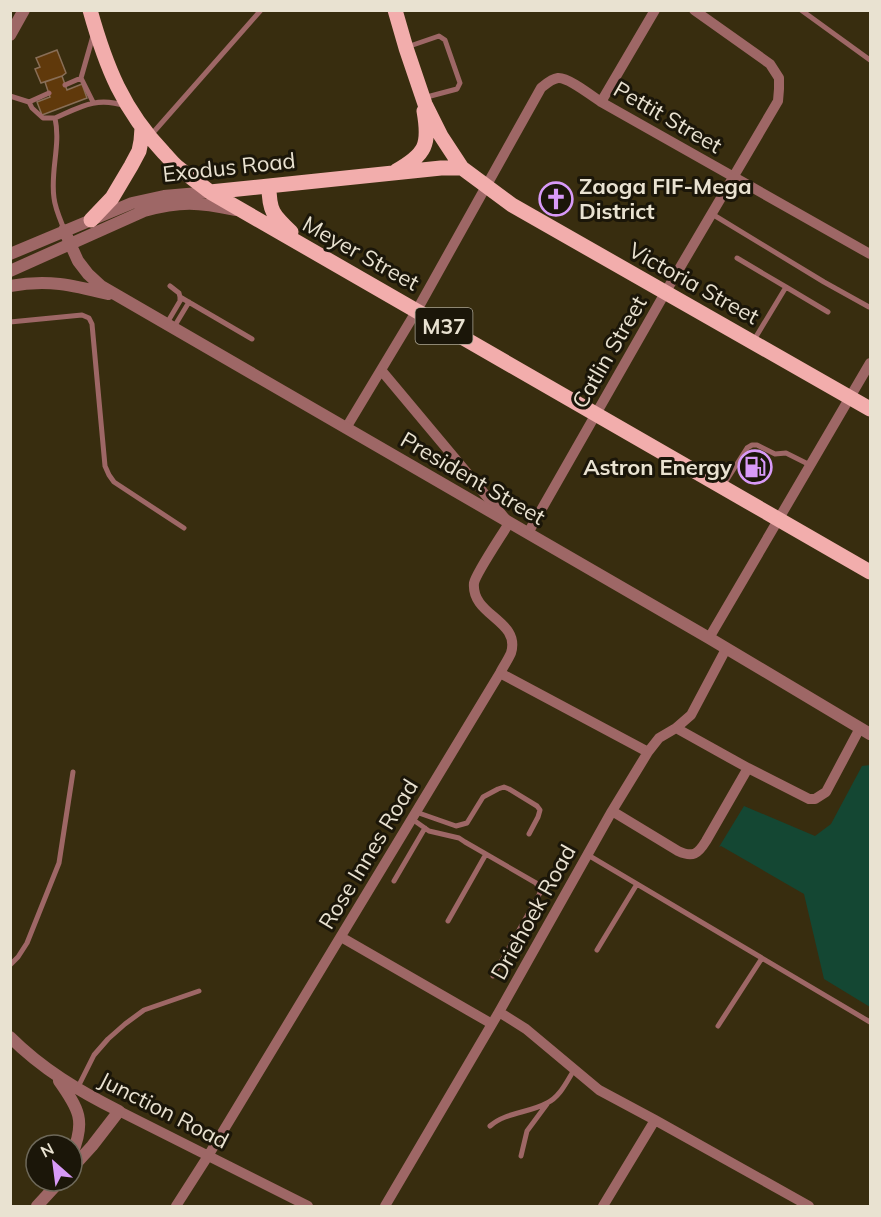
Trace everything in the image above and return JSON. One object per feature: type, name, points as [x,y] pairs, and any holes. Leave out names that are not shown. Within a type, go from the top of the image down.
[{"type":"main road","name":"Victoria Street","points":[[395,10],[424,101],[441,136],[462,168],[512,205],[870,408]]},
{"type":"main road","name":"Meyer Street","points":[[92,16],[99,43],[112,75],[128,107],[145,133],[179,168],[210,192],[870,572]]},
{"type":"main road","points":[[393,173],[411,163],[423,151],[426,138],[424,101]]},
{"type":"main road","points":[[91,220],[112,198],[139,151],[145,133]]},
{"type":"main road","name":"Exodus Road","points":[[210,192],[441,168],[462,168]]},
{"type":"main road","points":[[269,186],[269,203],[274,214],[308,249]]},
{"type":"street","points":[[601,102],[655,10]]},
{"type":"street","name":"Catlin Street","points":[[528,533],[778,101],[778,78],[770,64],[694,10]]},
{"type":"street","points":[[10,35],[18,14]]},
{"type":"street","name":"Pettit Street","points":[[486,187],[541,88],[560,77],[870,254]]},
{"type":"street","points":[[346,428],[417,310],[486,187]]},
{"type":"street","name":"Exodus Road","points":[[10,255],[126,205],[146,199],[210,192]]},
{"type":"street","points":[[10,271],[150,209],[180,203],[204,203],[245,213]]},
{"type":"street","name":"President Street","points":[[64,231],[78,261],[101,286],[709,638],[865,731]]},
{"type":"street","points":[[10,286],[43,282],[67,284],[118,296]]},
{"type":"street","points":[[709,638],[870,363]]},
{"type":"street","points":[[381,370],[509,523]]},
{"type":"street","name":"Rose Innes Road","points":[[176,1206],[341,937],[500,674],[511,652],[512,640],[507,629],[481,606],[474,594],[475,580],[509,523]]},
{"type":"street","name":"Driehoek Road","points":[[385,1206],[648,752],[659,738],[676,728],[691,715],[726,649]]},
{"type":"street","points":[[500,674],[648,752]]},
{"type":"street","points":[[676,728],[809,799],[815,799],[826,792],[865,731]]},
{"type":"street","points":[[612,811],[678,851],[687,855],[693,854],[700,851],[748,768]]},
{"type":"street","points":[[341,937],[492,1024]]},
{"type":"street","points":[[499,1012],[526,1029],[599,1090],[809,1206]]},
{"type":"street","name":"Junction Road","points":[[10,1037],[54,1074],[77,1089],[308,1206]]},
{"type":"street","points":[[54,1074],[73,1100],[79,1114],[79,1133]]},
{"type":"street","points":[[84,1155],[119,1111]]},
{"type":"street","points":[[603,1206],[655,1120]]},
{"type":"street","points":[[38,1206],[49,1193]]},
{"type":"lane","points":[[145,133],[261,10]]},
{"type":"lane","points":[[801,10],[870,60]]},
{"type":"lane","points":[[92,16],[93,36],[81,78],[93,102]]},
{"type":"lane","points":[[406,48],[439,36],[446,40],[460,86],[424,101]]},
{"type":"lane","points":[[65,85],[81,78]]},
{"type":"lane","points":[[10,96],[29,102],[49,93]]},
{"type":"lane","points":[[29,102],[43,118],[55,118],[93,102],[128,107]]},
{"type":"lane","points":[[55,118],[58,139],[54,200],[64,231]]},
{"type":"lane","points":[[712,214],[869,307]]},
{"type":"lane","points":[[737,258],[828,312]]},
{"type":"lane","points":[[170,286],[179,293],[180,297],[170,326]]},
{"type":"lane","points":[[753,342],[786,287]]},
{"type":"lane","points":[[180,297],[252,339]]},
{"type":"lane","points":[[170,326],[189,302]]},
{"type":"lane","points":[[10,322],[82,315],[89,318],[92,324],[105,466],[109,475],[114,482],[184,528]]},
{"type":"lane","points":[[722,487],[747,448],[752,445],[757,445],[775,454],[786,453],[810,466]]},
{"type":"lane","points":[[10,965],[27,943],[59,863],[73,772]]},
{"type":"lane","points":[[414,816],[462,826],[467,823],[483,797],[504,788],[537,806],[540,810],[529,834]]},
{"type":"lane","points":[[414,816],[429,831],[459,838],[536,883],[539,889],[540,893],[493,975]]},
{"type":"lane","points":[[394,880],[425,828]]},
{"type":"lane","points":[[448,921],[486,854]]},
{"type":"lane","points":[[588,855],[870,1022]]},
{"type":"lane","points":[[597,950],[637,884]]},
{"type":"lane","points":[[718,1026],[762,958]]},
{"type":"lane","points":[[77,1089],[94,1055],[124,1023],[144,1010],[199,991]]},
{"type":"lane","points":[[521,1156],[527,1131],[574,1070]]},
{"type":"lane","points":[[490,1126],[504,1117],[548,1103]]},
{"type":"green space","points":[[870,765],[870,1007],[824,979],[804,894],[721,846],[719,847],[744,806],[815,836],[831,824],[862,766]]},
{"type":"building","points":[[57,50],[66,73],[41,83],[35,69],[40,67],[36,58]]},
{"type":"building","points":[[62,76],[67,90],[82,84],[87,98],[42,115],[37,102],[50,97],[45,82]]},
{"type":"place","name":"Zaoga FIF-Mega District","points":[[556,199]]},
{"type":"place","name":"Astron Energy","points":[[755,467]]}]
